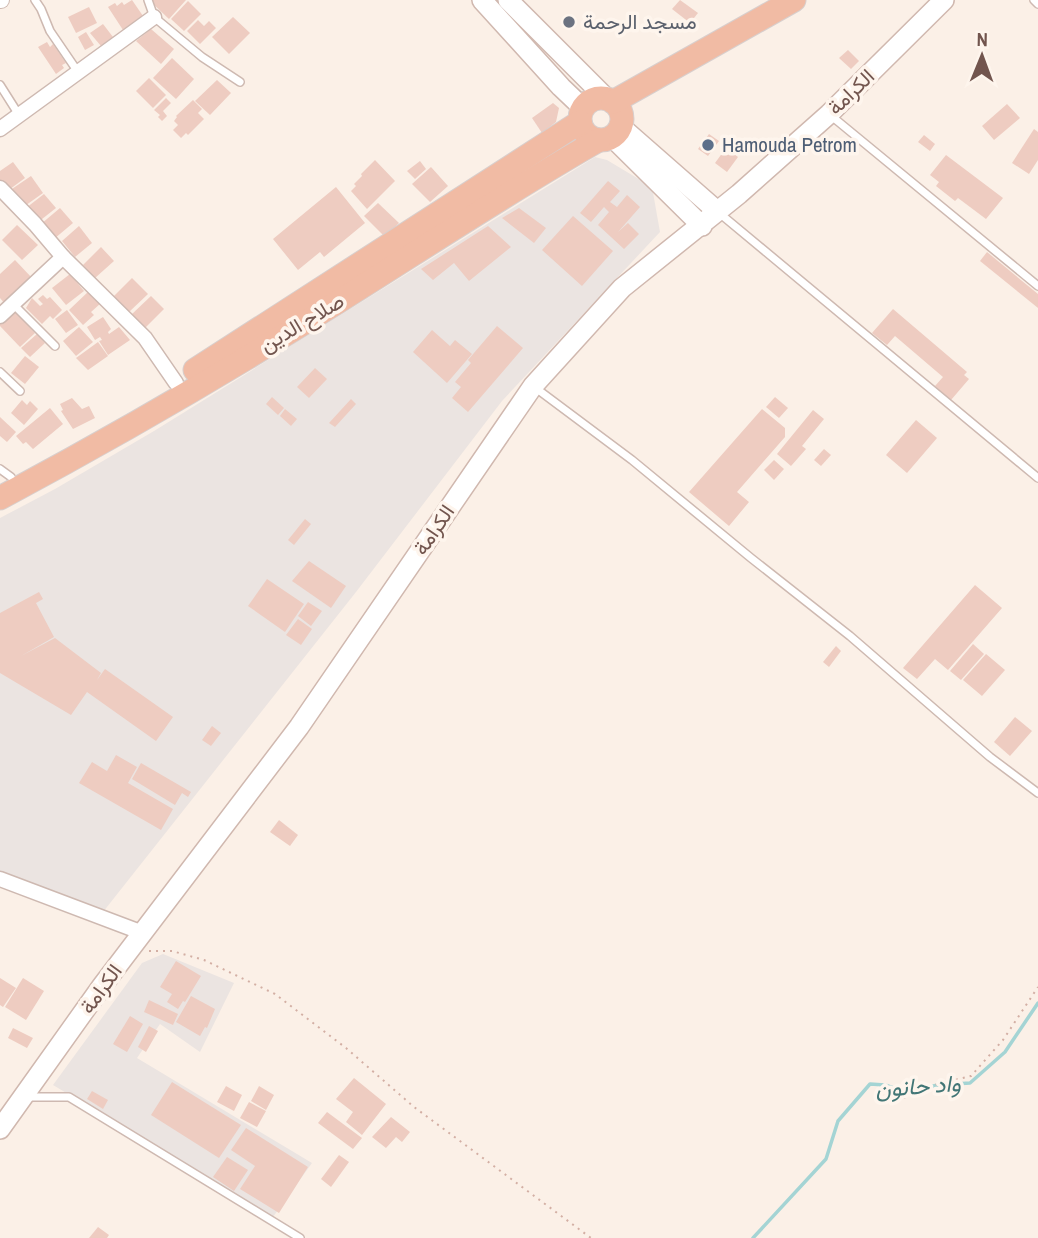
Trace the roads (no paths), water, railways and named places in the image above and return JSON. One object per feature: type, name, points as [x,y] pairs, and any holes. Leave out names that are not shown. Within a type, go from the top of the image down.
[{"type":"highway","points":[[610,100],[621,113],[610,134],[586,134],[581,115],[593,99],[610,100],[794,0]]},
{"type":"highway","name":"صلاح الدين","points":[[4,476],[176,383],[581,115]]},
{"type":"highway","name":"صلاح الدين","points":[[0,498],[304,322],[519,186],[610,134]]},
{"type":"main road","points":[[482,0],[561,88],[581,115]]},
{"type":"main road","points":[[508,0],[610,100]]},
{"type":"main road","name":"الكرامة","points":[[0,1129],[129,951],[299,727],[533,386],[622,288],[702,226],[829,114],[944,0]]},
{"type":"main road","points":[[610,134],[683,195],[717,211]]},
{"type":"main road","points":[[683,195],[739,194]]},
{"type":"main road","points":[[683,195],[702,226]]},
{"type":"main road","points":[[678,245],[682,229],[683,195]]},
{"type":"street","points":[[0,129],[153,17]]},
{"type":"street","points":[[0,188],[63,257],[145,338],[176,383]]},
{"type":"street","points":[[0,316],[63,257]]},
{"type":"street","points":[[0,879],[143,933]]},
{"type":"lane","points":[[35,0],[50,32],[78,72]]},
{"type":"lane","points":[[148,0],[153,17],[240,82]]},
{"type":"lane","points":[[1034,0],[1038,4]]},
{"type":"lane","points":[[0,85],[19,115]]},
{"type":"lane","points":[[829,114],[1038,286]]},
{"type":"lane","points":[[717,211],[1038,478]]},
{"type":"lane","points":[[13,304],[55,346]]},
{"type":"lane","points":[[0,372],[20,391]]},
{"type":"lane","points":[[533,386],[632,460],[850,636],[990,757],[1038,793]]},
{"type":"lane","points":[[23,1097],[69,1097],[300,1238]]},
{"type":"waterway","name":"واد حانون","points":[[753,1238],[826,1159],[838,1121],[870,1084],[885,1085],[905,1092],[938,1085],[970,1083],[1005,1052],[1038,1003]]},
{"type":"place","name":"مسجد الرحمة","points":[[569,22]]},
{"type":"place","name":"Hamouda Petrom","points":[[708,145]]}]
